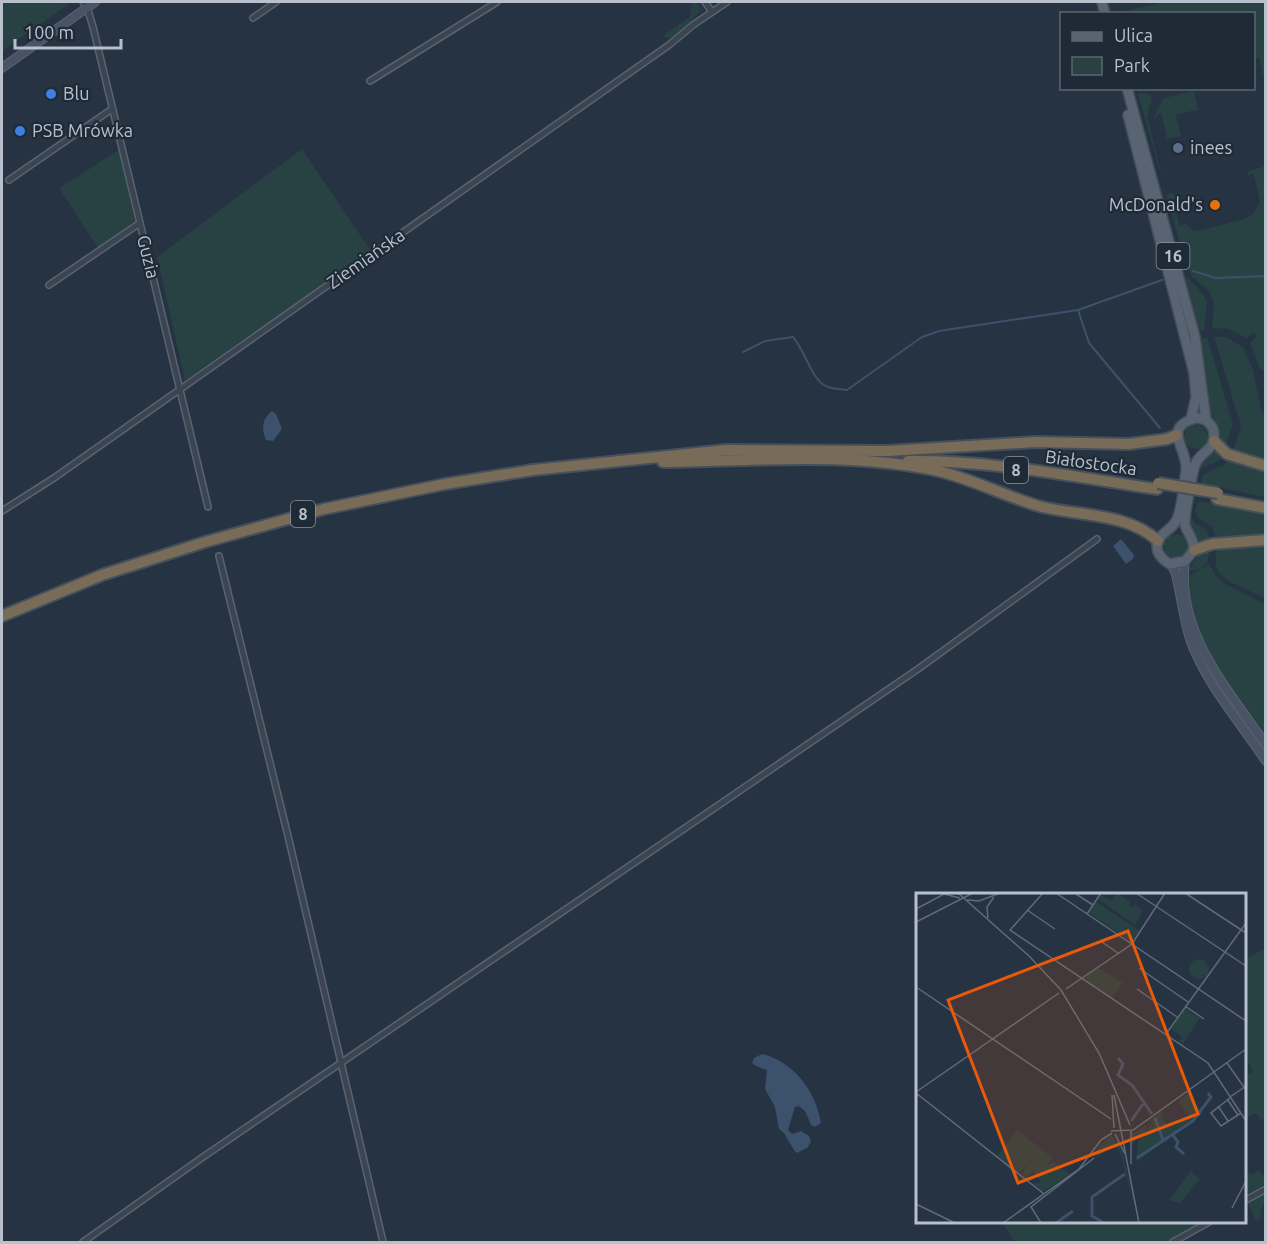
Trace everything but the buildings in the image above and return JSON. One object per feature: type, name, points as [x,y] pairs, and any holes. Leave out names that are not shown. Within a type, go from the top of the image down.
[{"type":"highway","points":[[887,451],[931,450],[1016,442],[1129,444],[1167,439],[1177,435]]},
{"type":"highway","points":[[1214,441],[1227,454],[1266,466]]},
{"type":"highway","name":"8","points":[[2,616],[102,575],[205,542],[324,509],[445,484],[533,470],[726,450],[887,451]]},
{"type":"highway","name":"Białostocka","points":[[887,451],[1008,461],[1217,496],[1266,501]]},
{"type":"highway","points":[[874,461],[937,471],[1043,507],[1130,524],[1144,529],[1158,541]]},
{"type":"highway","name":"8","points":[[617,462],[874,461]]},
{"type":"highway","name":"Białostocka","points":[[874,461],[953,463],[1158,486]]},
{"type":"highway","name":"Białostocka","points":[[1217,496],[1266,508]]},
{"type":"highway","points":[[1194,550],[1212,544],[1266,540]]},
{"type":"main road","points":[[2,68],[85,4],[95,2]]},
{"type":"main road","name":"16","points":[[1122,90],[1195,337],[1206,420],[1214,430],[1214,441]]},
{"type":"main road","name":"16","points":[[1127,90],[1194,373],[1196,397],[1191,419]]},
{"type":"main road","points":[[1206,420],[1191,419],[1182,424],[1177,435],[1187,465],[1182,516],[1193,539],[1194,550],[1185,561],[1184,575],[1189,610],[1201,647],[1266,745]]},
{"type":"main road","points":[[1214,441],[1210,449],[1195,465],[1182,516],[1161,536],[1157,547],[1159,556],[1175,571],[1187,630],[1194,648],[1216,688],[1264,756]]},
{"type":"main road","points":[[1170,564],[1185,561]]},
{"type":"street","points":[[253,18],[276,2]]},
{"type":"street","points":[[370,81],[497,2]]},
{"type":"street","points":[[705,2],[712,12]]},
{"type":"street","name":"Ziemiańska","points":[[2,511],[54,478],[727,2]]},
{"type":"street","name":"Guzia","points":[[85,4],[208,507]]},
{"type":"street","points":[[9,180],[112,109]]},
{"type":"street","points":[[49,285],[140,223]]},
{"type":"street","points":[[82,1242],[918,669],[1097,539]]},
{"type":"street","points":[[219,556],[288,836],[383,1242]]},
{"type":"street","points":[[1246,1200],[1266,1190]]},
{"type":"street","points":[[1173,1242],[1206,1223]]},
{"type":"green space","points":[[2,2],[72,2],[2,51]]},
{"type":"green space","points":[[692,2],[700,8],[691,20],[700,14],[702,4],[701,14],[671,38],[665,37],[664,35],[690,17]]},
{"type":"green space","points":[[1163,2],[1265,2],[1265,83],[1259,58],[1255,59],[1255,12],[1121,12]]},
{"type":"green space","points":[[1194,91],[1197,111],[1176,115],[1181,136],[1167,139],[1161,113],[1154,119],[1157,110],[1164,98]]},
{"type":"green space","points":[[1138,94],[1149,94],[1152,98],[1147,116],[1164,185]]},
{"type":"green space","points":[[302,149],[371,251],[185,380],[157,257]]},
{"type":"green space","points":[[119,150],[135,222],[98,248],[59,188]]},
{"type":"green space","points":[[1265,166],[1266,372],[1260,368],[1250,344],[1257,335],[1254,332],[1246,338],[1229,329],[1212,328],[1214,305],[1211,296],[1208,290],[1192,277],[1181,249],[1186,246],[1180,244],[1166,195],[1172,193],[1178,196],[1174,204],[1179,224],[1181,226],[1185,223],[1192,230],[1198,231],[1244,219],[1253,214],[1260,202],[1254,175],[1252,173],[1249,176],[1247,173]]},
{"type":"green space","points":[[1176,249],[1186,277],[1207,301],[1204,331],[1195,328],[1174,251]]},
{"type":"green space","points":[[1207,337],[1233,424],[1225,448],[1219,438],[1218,427],[1207,413],[1199,345],[1202,339]]},
{"type":"green space","points":[[1214,337],[1226,337],[1243,347],[1253,370],[1261,409],[1265,417],[1265,461],[1233,452],[1241,426]]},
{"type":"green space","points":[[1191,425],[1201,425],[1208,432],[1208,442],[1201,449],[1191,449],[1184,442],[1184,432]]},
{"type":"green space","points":[[1215,449],[1222,456],[1219,461],[1203,467],[1195,478],[1198,465]]},
{"type":"green space","points":[[1229,459],[1265,470],[1265,497],[1201,484],[1203,475],[1222,467]]},
{"type":"green space","points":[[1199,501],[1265,513],[1265,536],[1216,540],[1212,527],[1197,517],[1195,509]]},
{"type":"green space","points":[[1189,514],[1196,524],[1207,530],[1209,540],[1199,543],[1189,521]]},
{"type":"green space","points":[[1171,534],[1181,534],[1188,541],[1188,551],[1181,558],[1171,558],[1164,551],[1164,541]]},
{"type":"green space","points":[[1265,545],[1265,598],[1227,580],[1217,569],[1217,548]]},
{"type":"green space","points":[[1210,548],[1207,564],[1187,572],[1201,551]]},
{"type":"green space","points":[[1209,564],[1216,576],[1224,583],[1265,604],[1265,736],[1218,672],[1204,646],[1197,625],[1187,577]]},
{"type":"green space","points":[[1265,948],[1266,1118],[1260,1120],[1256,1113],[1246,1118],[1246,1076],[1253,1072],[1246,1057],[1247,958]]},
{"type":"green space","points":[[1246,1168],[1250,1175],[1260,1170],[1265,1184],[1246,1194]]},
{"type":"green space","points":[[1265,1193],[1261,1219],[1256,1222],[1248,1203]]},
{"type":"green space","points":[[1003,1223],[1207,1223],[1173,1242],[1015,1242]]},
{"type":"water","points":[[272,411],[276,414],[282,429],[273,441],[266,440],[263,432],[264,421]]},
{"type":"water","points":[[1121,539],[1134,555],[1133,559],[1126,564],[1113,546]]},
{"type":"water","points":[[762,1054],[784,1063],[793,1070],[808,1089],[818,1111],[821,1123],[815,1127],[811,1125],[805,1111],[799,1106],[795,1107],[788,1130],[792,1134],[801,1131],[809,1136],[811,1142],[807,1148],[797,1153],[779,1129],[775,1107],[765,1089],[767,1070],[752,1063],[754,1058]]},
{"type":"waterway","points":[[1193,271],[1216,278],[1266,276]]},
{"type":"waterway","points":[[743,352],[765,341],[793,337],[822,384],[830,388],[847,390],[922,337],[939,331],[1078,310],[1162,280]]},
{"type":"waterway","points":[[1078,310],[1089,343],[1160,428]]},
{"type":"place","name":"Blu","points":[[51,94]]},
{"type":"place","name":"PSB Mrówka","points":[[20,131]]},
{"type":"place","name":"inees","points":[[1178,148]]},
{"type":"place","name":"McDonald's","points":[[1215,205]]}]
